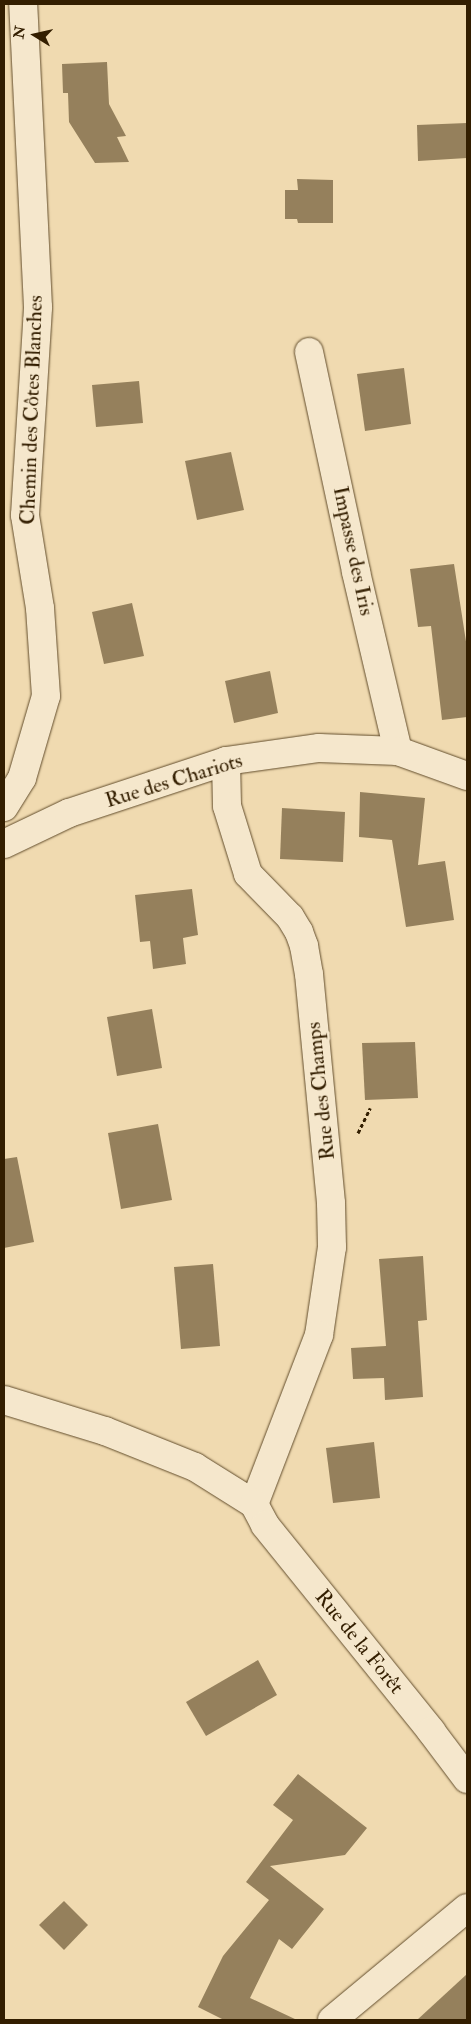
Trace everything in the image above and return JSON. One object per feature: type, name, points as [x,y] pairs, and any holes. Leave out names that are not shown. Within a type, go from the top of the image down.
[{"type":"street","name":"Chemin des Côtes Blanches","points":[[4,807],[22,778],[46,696],[40,608],[25,515],[38,307],[23,4]]},
{"type":"street","name":"Impasse des Iris","points":[[309,352],[356,572],[398,751]]},
{"type":"street","name":"Rue des Chariots","points":[[4,844],[69,813],[226,761],[319,748],[398,751],[467,776]]},
{"type":"street","name":"Rue des Champs","points":[[226,761],[227,806],[248,874],[290,917],[299,932],[304,946],[309,974],[330,1193],[332,1247],[319,1335],[254,1504]]},
{"type":"street","name":"Rue de la Forêt","points":[[4,1400],[105,1431],[195,1467],[254,1504],[265,1525],[425,1723],[467,1779]]},
{"type":"street","points":[[332,2020],[467,1908]]},
{"type":"building","points":[[107,62],[109,104],[126,136],[117,137],[129,162],[95,163],[69,122],[68,93],[63,93],[62,64]]},
{"type":"building","points":[[467,123],[467,158],[418,161],[417,125]]},
{"type":"building","points":[[297,179],[333,180],[333,223],[298,223],[297,219],[285,219],[285,190],[298,190]]},
{"type":"building","points":[[404,368],[411,424],[365,431],[357,374]]},
{"type":"building","points":[[139,381],[143,423],[96,427],[92,385]]},
{"type":"building","points":[[231,452],[244,510],[197,520],[185,461]]},
{"type":"building","points":[[454,564],[467,648],[467,717],[442,720],[431,626],[418,627],[410,569]]},
{"type":"building","points":[[132,603],[144,656],[104,664],[92,612]]},
{"type":"building","points":[[270,671],[278,713],[234,723],[225,681]]},
{"type":"building","points":[[360,792],[425,798],[418,865],[445,861],[454,920],[406,927],[392,840],[359,837]]},
{"type":"building","points":[[282,808],[345,812],[343,862],[280,859]]},
{"type":"building","points":[[192,889],[198,935],[183,938],[186,964],[153,969],[150,941],[140,942],[135,895]]},
{"type":"building","points":[[152,1009],[162,1068],[117,1076],[107,1017]]},
{"type":"building","points":[[415,1042],[418,1098],[365,1100],[362,1043]]},
{"type":"building","points":[[158,1124],[172,1200],[121,1209],[108,1133]]},
{"type":"building","points":[[17,1157],[34,1242],[4,1248],[4,1159]]},
{"type":"building","points":[[423,1256],[427,1320],[418,1321],[423,1397],[385,1400],[384,1378],[353,1379],[351,1348],[386,1346],[379,1259]]},
{"type":"building","points":[[213,1264],[220,1346],[181,1349],[174,1267]]},
{"type":"building","points":[[374,1442],[380,1498],[333,1503],[326,1448]]},
{"type":"building","points":[[258,1660],[277,1695],[206,1736],[186,1702]]},
{"type":"building","points":[[298,1774],[367,1828],[345,1855],[270,1866],[324,1909],[292,1949],[279,1939],[250,1998],[297,2020],[224,2020],[198,2007],[223,1956],[269,1900],[246,1882],[293,1820],[273,1805]]},
{"type":"building","points":[[64,1901],[88,1925],[64,1950],[39,1925]]},
{"type":"building","points":[[467,1974],[467,2020],[417,2020]]}]
